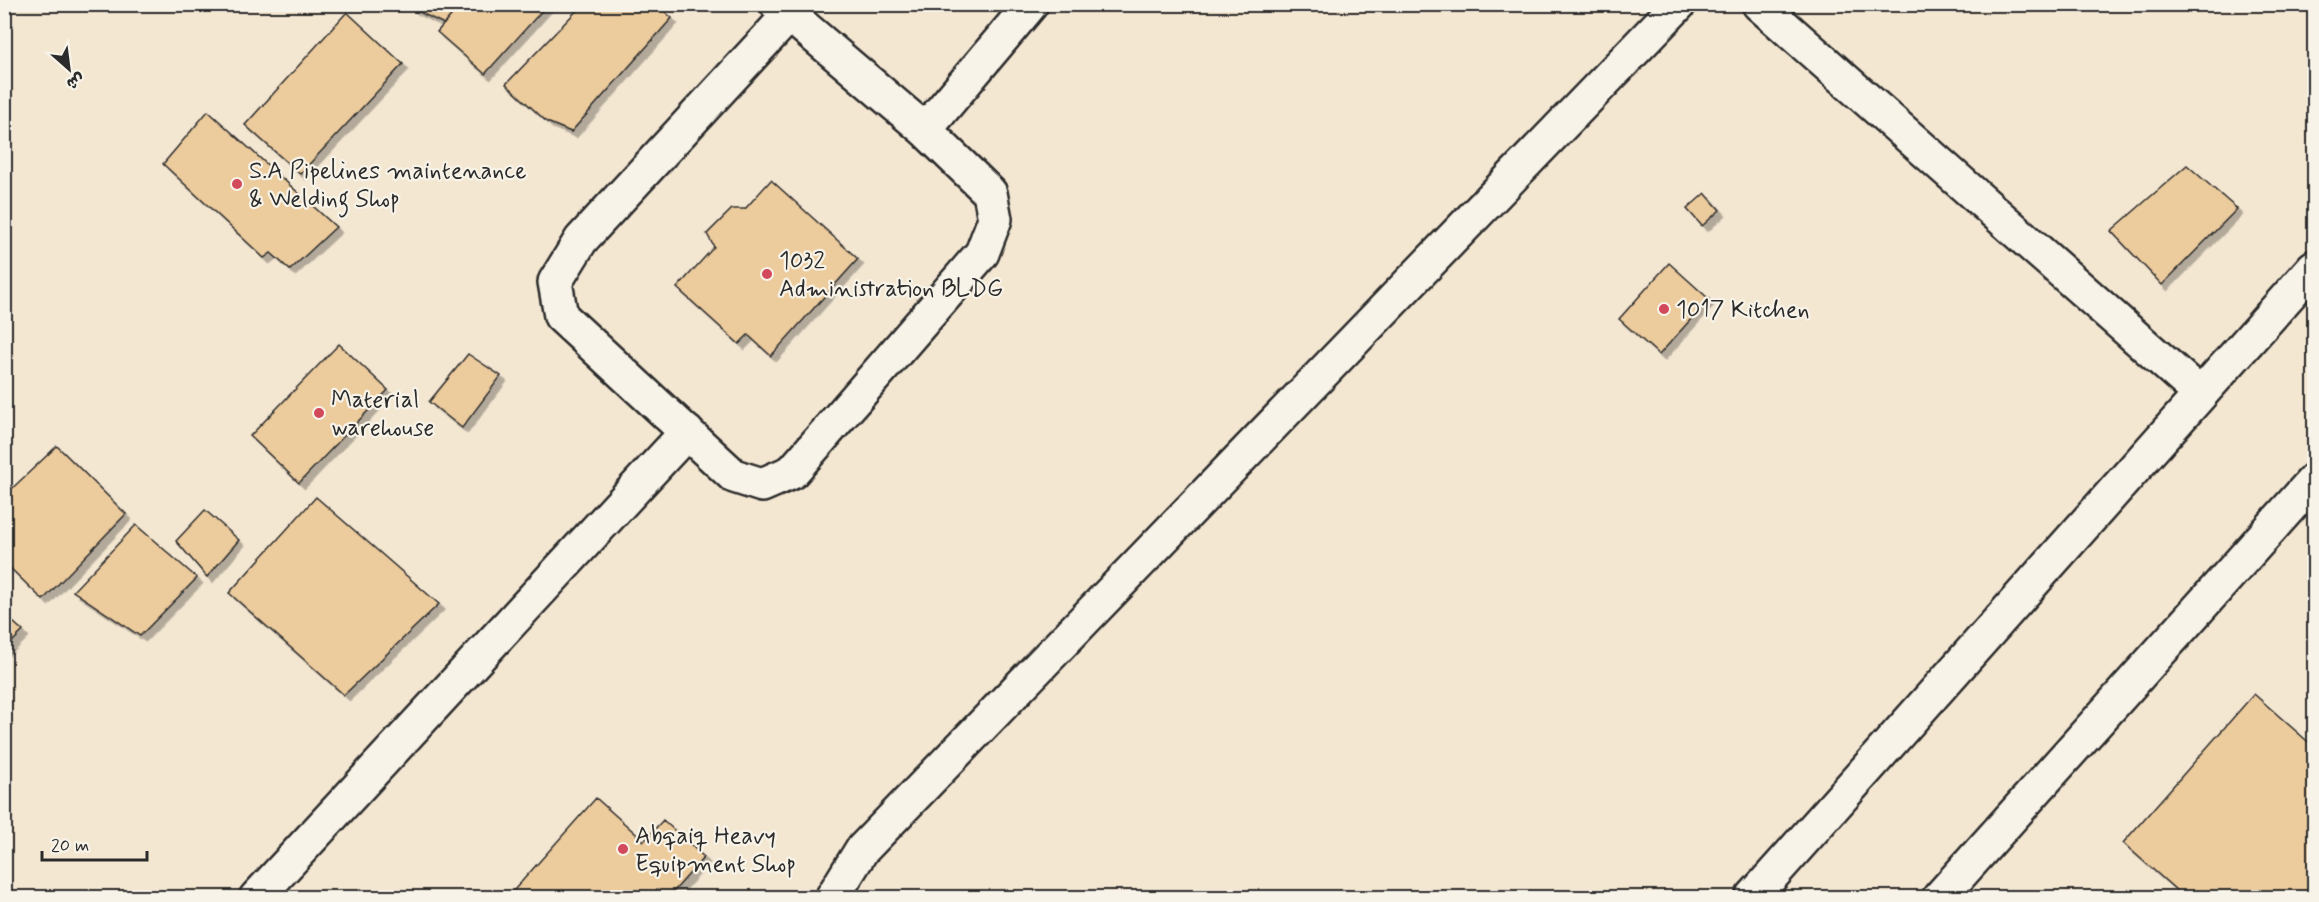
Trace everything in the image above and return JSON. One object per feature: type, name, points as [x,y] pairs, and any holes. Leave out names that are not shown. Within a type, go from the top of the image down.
[{"type":"street","points":[[925,130],[1031,4]]},
{"type":"street","points":[[832,897],[861,851],[1679,4]]},
{"type":"street","points":[[1759,4],[2200,394]]},
{"type":"street","points":[[783,10],[925,130],[990,193],[995,219],[982,253],[792,472],[762,485],[734,476],[561,316],[555,282],[581,240],[783,10]]},
{"type":"street","points":[[1752,897],[2314,267]]},
{"type":"street","points":[[256,897],[687,432]]},
{"type":"street","points":[[1939,897],[2314,480]]},
{"type":"shaded area","points":[[5,5],[2314,5],[2314,897],[5,897]]},
{"type":"building","points":[[408,4],[461,4],[444,24],[413,9]]},
{"type":"building","points":[[461,4],[548,4],[485,74],[437,32]]},
{"type":"building","points":[[583,4],[656,4],[672,18],[571,132],[547,122],[506,84]]},
{"type":"building","points":[[347,12],[403,64],[300,174],[245,125]]},
{"type":"building","name":"S.A Pipelines maintenance & Welding Shop","points":[[208,111],[336,227],[290,270],[271,253],[264,258],[163,164]]},
{"type":"building","points":[[2187,165],[2237,209],[2162,285],[2111,231]]},
{"type":"building","name":"1032 Administration BLDG","points":[[771,180],[858,259],[771,356],[748,335],[739,344],[677,288],[714,247],[707,234],[732,209],[745,209]]},
{"type":"building","points":[[1705,193],[1720,210],[1702,226],[1687,209]]},
{"type":"building","name":"1017 Kitchen","points":[[1669,263],[1709,299],[1659,355],[1619,319]]},
{"type":"building","name":"Material warehouse","points":[[339,344],[388,390],[299,483],[250,436]]},
{"type":"building","points":[[468,354],[501,376],[462,428],[429,402]]},
{"type":"building","points":[[57,446],[126,514],[43,600],[4,562],[4,496]]},
{"type":"building","points":[[316,497],[439,604],[344,695],[229,593]]},
{"type":"building","points":[[205,510],[239,540],[207,577],[176,541]]},
{"type":"building","points":[[136,525],[197,578],[140,636],[73,591]]},
{"type":"building","points":[[4,614],[23,631],[4,650]]},
{"type":"building","points":[[2254,694],[2314,747],[2314,898],[2185,898],[2123,843]]},
{"type":"building","name":"Abqaiq Heavy Equipment Shop","points":[[596,798],[644,841],[663,820],[704,857],[668,898],[507,898]]},
{"type":"place","name":"S.A Pipelines maintenance & Welding Shop","points":[[237,184]]},
{"type":"place","name":"1032 Administration BLDG","points":[[767,274]]},
{"type":"place","name":"1017 Kitchen","points":[[1664,309]]},
{"type":"place","name":"Material warehouse","points":[[319,413]]},
{"type":"place","name":"Abqaiq Heavy Equipment Shop","points":[[623,849]]}]
